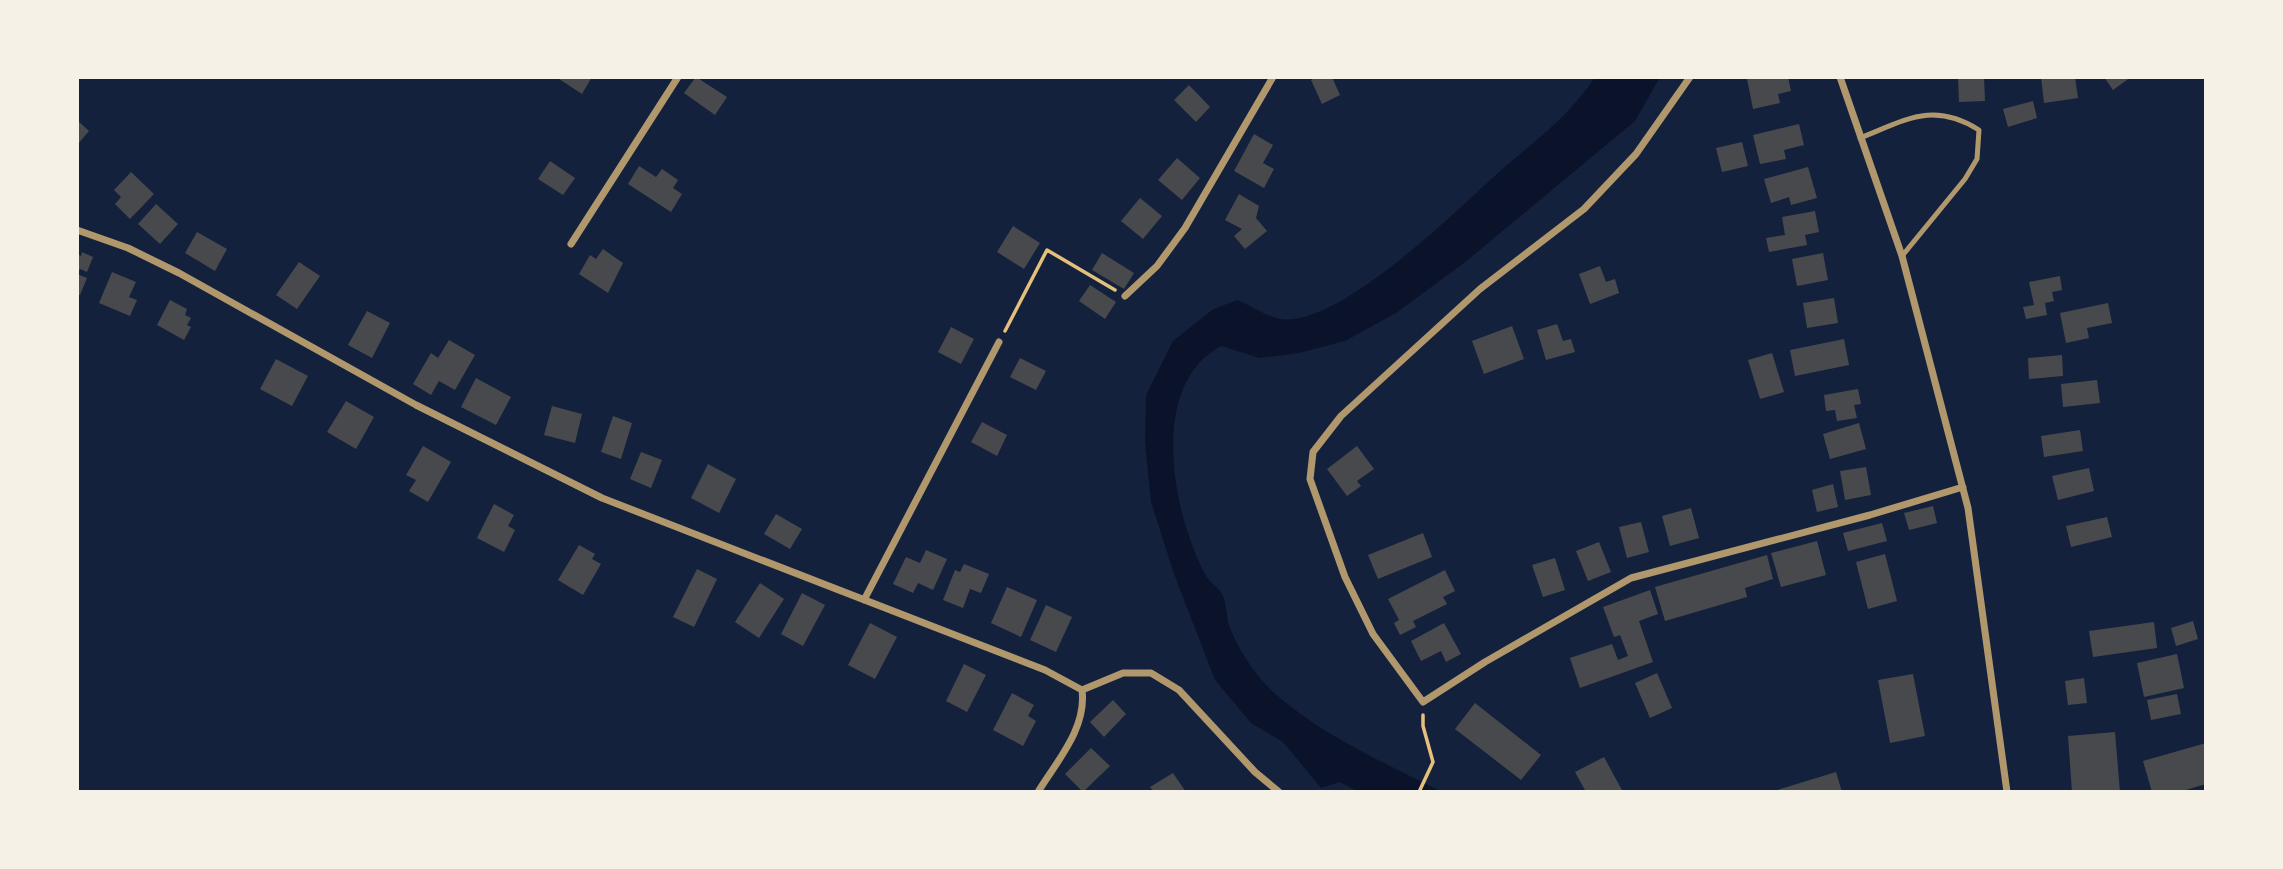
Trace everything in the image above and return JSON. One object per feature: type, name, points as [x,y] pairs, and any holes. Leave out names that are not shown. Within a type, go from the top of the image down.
[{"type":"street","points":[[570,244],[678,77]]},
{"type":"street","points":[[1125,296],[1157,266],[1185,228],[1273,77]]},
{"type":"street","points":[[1690,77],[1636,154],[1584,209],[1480,289],[1341,416],[1313,452],[1311,479],[1323,519],[1345,578],[1373,635],[1423,702],[1485,662],[1631,578],[1871,515],[1963,487]]},
{"type":"street","points":[[1840,77],[1902,256],[1968,508],[2007,792]]},
{"type":"street","points":[[77,230],[128,248],[179,273],[416,405],[602,498],[1045,670],[1082,690]]},
{"type":"street","points":[[864,600],[999,342]]},
{"type":"street","points":[[1082,690],[1123,673],[1152,673],[1179,690],[1255,772],[1279,792]]},
{"type":"street","points":[[1038,792],[1080,724],[1084,706],[1082,690]]},
{"type":"lane","points":[[1859,138],[1922,114],[1957,116],[1979,130],[1977,159],[1965,178],[1902,256]]},
{"type":"path","points":[[999,342],[1047,250],[1125,296]]},
{"type":"path","points":[[1419,792],[1433,762],[1423,726]]},
{"type":"water","points":[[1595,77],[1660,77],[1635,121],[1464,263],[1396,313],[1345,341],[1299,353],[1260,358],[1221,346],[1198,365],[1183,390],[1175,419],[1173,452],[1176,486],[1193,549],[1205,574],[1224,598],[1229,625],[1246,659],[1269,688],[1309,720],[1352,746],[1442,792],[1359,792],[1340,782],[1321,788],[1283,742],[1251,723],[1215,680],[1174,574],[1151,502],[1145,442],[1146,395],[1173,341],[1212,310],[1237,300],[1276,318],[1305,317],[1333,305],[1364,286],[1426,238],[1550,128],[1574,105]]},
{"type":"building","points":[[556,77],[592,77],[582,94]]},
{"type":"building","points":[[696,77],[727,97],[715,115],[684,93]]},
{"type":"building","points":[[1317,77],[1332,77],[1340,95],[1322,104],[1311,80]]},
{"type":"building","points":[[1788,77],[1791,91],[1778,94],[1780,103],[1753,109],[1747,79]]},
{"type":"building","points":[[1958,77],[1984,77],[1985,101],[1959,102]]},
{"type":"building","points":[[2041,77],[2075,77],[2078,98],[2044,103]]},
{"type":"building","points":[[2104,77],[2131,77],[2113,90]]},
{"type":"building","points":[[1189,85],[1210,107],[1196,122],[1174,100]]},
{"type":"building","points":[[2033,101],[2037,118],[2008,127],[2003,109]]},
{"type":"building","points":[[77,120],[89,131],[77,145]]},
{"type":"building","points":[[1799,124],[1804,145],[1784,150],[1786,159],[1760,164],[1753,135]]},
{"type":"building","points":[[1254,134],[1273,145],[1263,163],[1274,169],[1264,188],[1234,171]]},
{"type":"building","points":[[1742,142],[1748,166],[1722,172],[1716,148]]},
{"type":"building","points":[[1177,158],[1200,178],[1182,200],[1158,180]]},
{"type":"building","points":[[550,161],[575,178],[563,195],[538,179]]},
{"type":"building","points":[[639,166],[656,177],[662,169],[678,180],[673,188],[682,194],[671,212],[628,184]]},
{"type":"building","points":[[1808,167],[1817,198],[1791,205],[1789,197],[1771,203],[1764,179]]},
{"type":"building","points":[[131,172],[154,194],[130,219],[115,204],[121,197],[114,190]]},
{"type":"building","points":[[1239,194],[1259,206],[1256,218],[1267,231],[1245,249],[1234,236],[1242,229],[1225,220]]},
{"type":"building","points":[[1140,198],[1162,216],[1143,239],[1121,221]]},
{"type":"building","points":[[156,204],[178,224],[160,244],[138,224]]},
{"type":"building","points":[[1815,211],[1819,232],[1805,235],[1807,245],[1769,252],[1766,238],[1785,235],[1782,217]]},
{"type":"building","points":[[1013,226],[1040,243],[1024,269],[997,252]]},
{"type":"building","points":[[197,232],[227,249],[215,271],[185,253]]},
{"type":"building","points":[[603,249],[623,263],[608,293],[579,274],[590,255],[596,259]]},
{"type":"building","points":[[82,252],[93,257],[87,272],[80,269],[77,274],[77,254],[81,256]]},
{"type":"building","points":[[1102,253],[1134,273],[1124,289],[1092,270]]},
{"type":"building","points":[[1823,253],[1828,280],[1797,286],[1792,259]]},
{"type":"building","points":[[299,262],[320,276],[297,309],[276,295]]},
{"type":"building","points":[[1600,266],[1606,282],[1615,279],[1619,293],[1590,304],[1579,274]]},
{"type":"building","points":[[112,272],[136,282],[129,297],[137,300],[130,316],[99,303]]},
{"type":"building","points":[[77,274],[87,278],[80,295],[77,294]]},
{"type":"building","points":[[2060,276],[2062,290],[2052,292],[2054,301],[2045,303],[2047,315],[2026,319],[2023,307],[2034,305],[2029,282]]},
{"type":"building","points":[[1090,285],[1116,302],[1105,319],[1079,301]]},
{"type":"building","points":[[1834,298],[1838,323],[1807,328],[1803,303]]},
{"type":"building","points":[[170,300],[187,309],[185,315],[191,318],[187,325],[191,327],[184,340],[157,325]]},
{"type":"building","points":[[2108,303],[2112,323],[2087,328],[2089,338],[2066,343],[2060,313]]},
{"type":"building","points":[[367,311],[390,323],[372,358],[348,345]]},
{"type":"building","points":[[1557,324],[1563,341],[1571,339],[1575,352],[1546,360],[1537,330]]},
{"type":"building","points":[[1512,326],[1524,359],[1484,374],[1472,341]]},
{"type":"building","points":[[951,327],[974,339],[961,364],[938,352]]},
{"type":"building","points":[[1844,339],[1849,365],[1795,376],[1790,350]]},
{"type":"building","points":[[449,340],[475,355],[455,390],[439,381],[431,395],[413,384],[431,353],[438,358]]},
{"type":"building","points":[[1772,353],[1784,392],[1760,399],[1748,360]]},
{"type":"building","points":[[2062,355],[2063,376],[2029,379],[2028,358]]},
{"type":"building","points":[[1020,358],[1046,371],[1036,390],[1010,377]]},
{"type":"building","points":[[276,359],[308,376],[292,406],[260,389]]},
{"type":"building","points":[[476,378],[511,397],[496,425],[461,407]]},
{"type":"building","points":[[2097,380],[2100,403],[2063,407],[2061,384]]},
{"type":"building","points":[[1858,389],[1861,404],[1854,405],[1857,418],[1837,421],[1835,410],[1826,411],[1824,395]]},
{"type":"building","points":[[346,401],[374,417],[356,449],[327,432]]},
{"type":"building","points":[[552,406],[582,414],[575,443],[544,435]]},
{"type":"building","points":[[613,416],[632,423],[621,459],[601,452]]},
{"type":"building","points":[[982,422],[1007,435],[997,456],[971,442]]},
{"type":"building","points":[[1859,423],[1866,449],[1830,459],[1823,434]]},
{"type":"building","points":[[2080,430],[2083,451],[2044,457],[2041,436]]},
{"type":"building","points":[[423,446],[451,462],[428,502],[409,491],[416,480],[406,475]]},
{"type":"building","points":[[1357,446],[1374,469],[1357,481],[1361,486],[1347,496],[1327,469]]},
{"type":"building","points":[[641,452],[662,460],[651,488],[630,479]]},
{"type":"building","points":[[708,464],[736,479],[719,513],[691,498]]},
{"type":"building","points":[[1866,467],[1871,495],[1845,500],[1840,471]]},
{"type":"building","points":[[2089,468],[2094,491],[2058,500],[2052,476]]},
{"type":"building","points":[[1833,484],[1838,507],[1817,512],[1812,490]]},
{"type":"building","points":[[494,504],[514,515],[508,526],[515,530],[504,552],[477,538]]},
{"type":"building","points":[[1933,506],[1937,523],[1909,530],[1904,513]]},
{"type":"building","points":[[1691,508],[1699,538],[1670,546],[1662,516]]},
{"type":"building","points":[[776,514],[802,529],[790,549],[764,534]]},
{"type":"building","points":[[2107,517],[2112,537],[2071,547],[2066,526]]},
{"type":"building","points":[[1641,522],[1649,552],[1627,558],[1619,527]]},
{"type":"building","points":[[1882,523],[1887,541],[1848,551],[1843,533]]},
{"type":"building","points":[[1423,533],[1432,557],[1378,579],[1368,555]]},
{"type":"building","points":[[1817,541],[1826,575],[1781,587],[1771,553]]},
{"type":"building","points":[[1599,542],[1611,572],[1588,581],[1576,551]]},
{"type":"building","points":[[579,545],[595,554],[592,559],[601,564],[583,595],[558,580]]},
{"type":"building","points":[[926,550],[947,559],[933,590],[918,583],[913,593],[893,584],[906,557],[920,563]]},
{"type":"building","points":[[1885,554],[1897,601],[1868,609],[1856,562]]},
{"type":"building","points":[[1767,555],[1773,579],[1745,588],[1747,597],[1665,621],[1655,587]]},
{"type":"building","points":[[1555,558],[1565,590],[1543,597],[1532,565]]},
{"type":"building","points":[[964,564],[989,574],[981,593],[970,589],[963,608],[943,600],[955,570],[960,572]]},
{"type":"building","points":[[697,569],[717,579],[694,627],[673,617]]},
{"type":"building","points":[[1445,570],[1455,591],[1443,597],[1447,604],[1413,621],[1416,627],[1400,635],[1394,623],[1399,620],[1388,599]]},
{"type":"building","points":[[760,583],[784,599],[759,638],[735,622]]},
{"type":"building","points":[[1007,587],[1037,600],[1021,637],[991,623]]},
{"type":"building","points":[[1650,590],[1658,614],[1639,621],[1653,662],[1580,688],[1570,658],[1612,644],[1618,660],[1628,656],[1620,635],[1614,637],[1603,607]]},
{"type":"building","points":[[802,593],[825,605],[803,646],[781,634]]},
{"type":"building","points":[[1046,605],[1072,617],[1056,652],[1030,640]]},
{"type":"building","points":[[2193,621],[2198,639],[2176,646],[2171,628]]},
{"type":"building","points":[[2154,622],[2157,648],[2093,657],[2089,631]]},
{"type":"building","points":[[870,623],[897,637],[875,679],[848,665]]},
{"type":"building","points":[[1444,623],[1461,654],[1446,662],[1441,651],[1421,661],[1411,641]]},
{"type":"building","points":[[2177,654],[2184,688],[2144,697],[2137,663]]},
{"type":"building","points":[[964,664],[986,675],[967,712],[946,701]]},
{"type":"building","points":[[1657,673],[1672,708],[1650,718],[1635,683]]},
{"type":"building","points":[[1913,674],[1925,736],[1890,743],[1878,680]]},
{"type":"building","points":[[2084,678],[2087,703],[2068,705],[2065,681]]},
{"type":"building","points":[[1012,693],[1034,705],[1028,716],[1036,721],[1023,746],[993,730]]},
{"type":"building","points":[[2177,694],[2181,714],[2151,720],[2147,700]]},
{"type":"building","points":[[1113,700],[1126,714],[1104,737],[1090,722]]},
{"type":"building","points":[[1475,703],[1541,755],[1521,780],[1455,729]]},
{"type":"building","points":[[2115,732],[2120,792],[2072,792],[2068,736]]},
{"type":"building","points":[[2206,743],[2206,784],[2179,792],[2152,792],[2143,761]]},
{"type":"building","points":[[1091,748],[1110,766],[1083,792],[1065,774]]},
{"type":"building","points":[[1604,757],[1623,792],[1586,792],[1575,772]]},
{"type":"building","points":[[1836,772],[1842,792],[1774,792],[1774,791]]},
{"type":"building","points":[[1173,773],[1186,792],[1154,792],[1150,787]]}]
